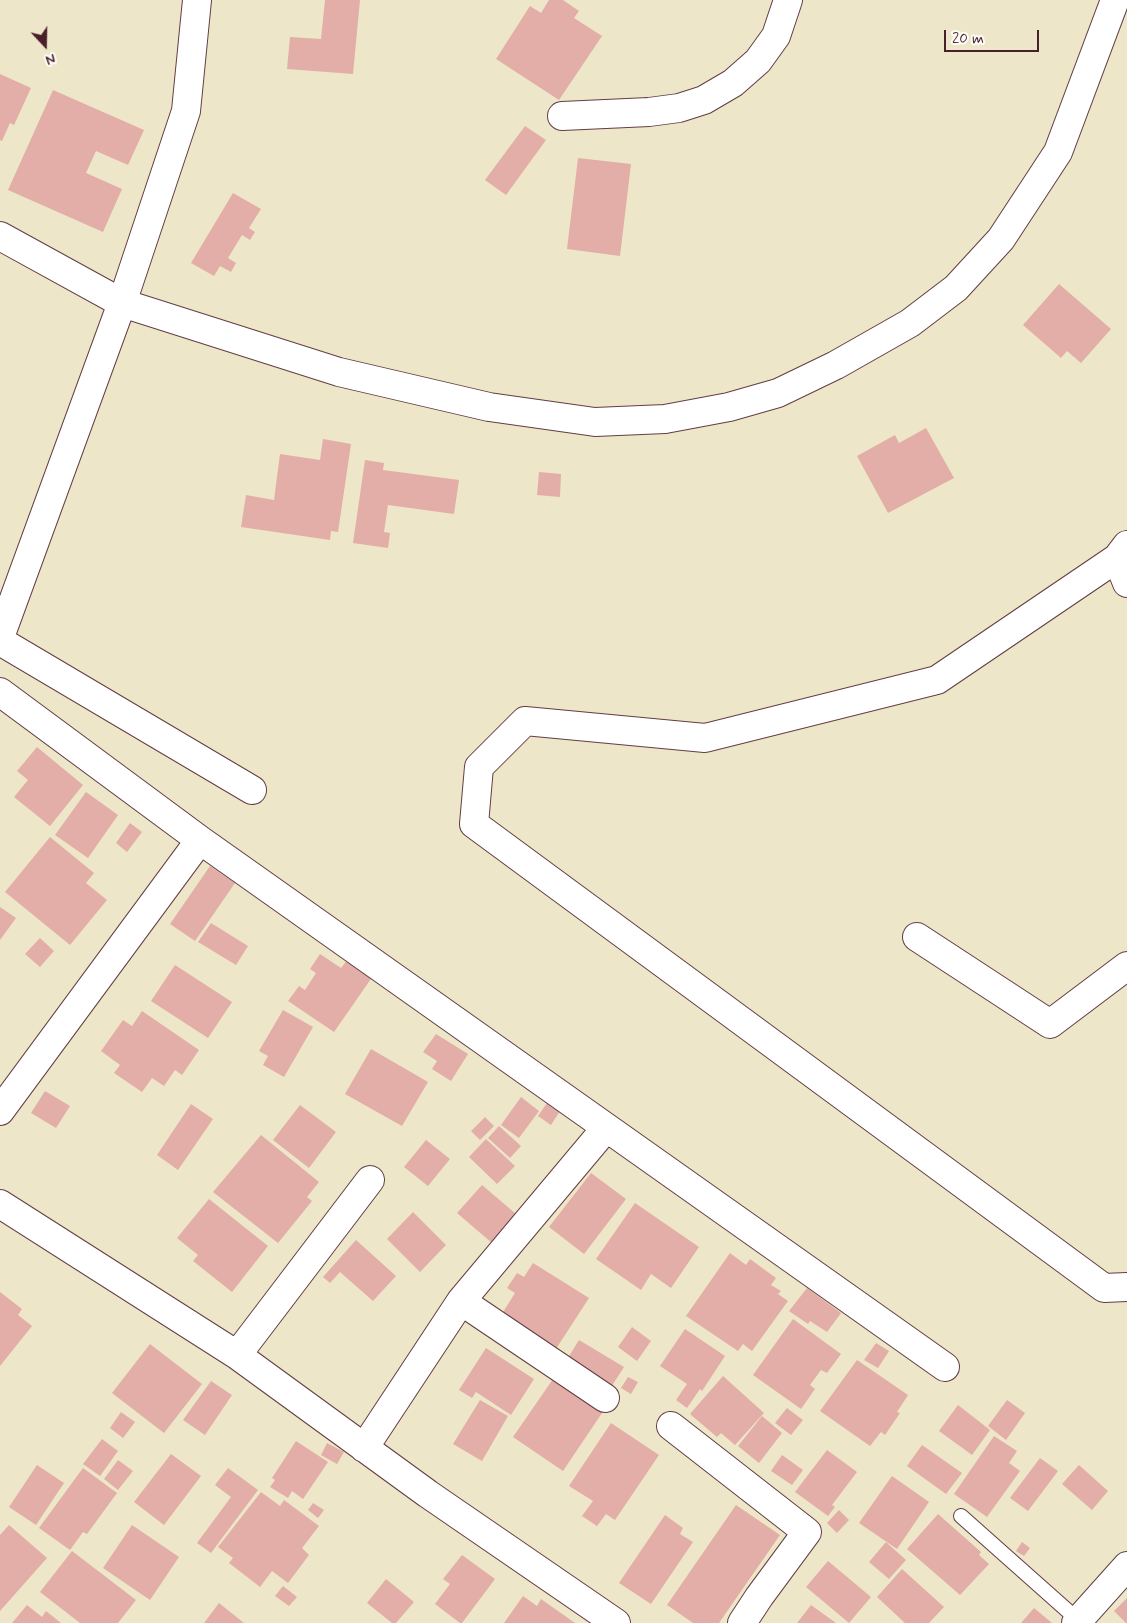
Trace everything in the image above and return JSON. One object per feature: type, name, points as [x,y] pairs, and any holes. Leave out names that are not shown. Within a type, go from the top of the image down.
[{"type":"street","points":[[0,637],[122,303],[186,112],[197,0]]},
{"type":"street","points":[[562,116],[649,112],[679,108],[704,100],[733,83],[758,62],[776,36],[788,0]]},
{"type":"street","points":[[0,236],[122,303],[339,372],[489,408],[595,422],[665,419],[730,407],[778,393],[836,365],[910,324],[956,288],[1001,239],[1058,152],[1115,0]]},
{"type":"street","points":[[1127,583],[1122,551],[937,680],[705,738],[525,721],[479,767],[474,824],[1104,1288],[1127,1288]]},
{"type":"street","points":[[0,641],[252,790]]},
{"type":"street","points":[[0,692],[200,840],[945,1367]]},
{"type":"street","points":[[0,1111],[200,840]]},
{"type":"street","points":[[916,937],[1050,1024],[1127,966]]},
{"type":"street","points":[[364,1448],[461,1301],[606,1128]]},
{"type":"street","points":[[237,1355],[370,1180]]},
{"type":"street","points":[[0,1204],[237,1355],[428,1494],[616,1623]]},
{"type":"street","points":[[461,1301],[605,1398]]},
{"type":"street","points":[[671,1426],[807,1532],[758,1597],[742,1623]]},
{"type":"street","points":[[1077,1622],[1127,1566]]},
{"type":"lane","points":[[961,1516],[1077,1622]]},
{"type":"building","points":[[325,0],[360,0],[353,74],[287,69],[290,37],[321,39]]},
{"type":"building","points":[[549,0],[563,0],[579,11],[574,18],[602,36],[559,100],[496,59],[530,6],[541,13]]},
{"type":"building","points":[[0,74],[31,88],[14,125],[10,123],[2,141],[0,140]]},
{"type":"building","points":[[53,90],[144,130],[128,165],[96,151],[86,173],[122,189],[103,232],[8,190]]},
{"type":"building","points":[[525,126],[546,140],[506,195],[485,180]]},
{"type":"building","points":[[578,158],[631,164],[620,256],[567,249]]},
{"type":"building","points":[[233,193],[261,209],[249,228],[255,232],[250,240],[242,235],[228,258],[236,263],[231,272],[220,266],[214,276],[191,263]]},
{"type":"building","points":[[1059,284],[1111,329],[1081,363],[1067,351],[1061,358],[1023,325]]},
{"type":"building","points":[[926,428],[954,478],[888,513],[857,456],[895,435],[899,443]]},
{"type":"building","points":[[323,439],[351,444],[338,532],[331,531],[330,540],[241,527],[246,495],[274,500],[280,454],[320,460]]},
{"type":"building","points":[[365,460],[384,463],[383,470],[459,480],[454,514],[388,505],[384,532],[390,533],[388,548],[353,543]]},
{"type":"building","points":[[539,472],[561,474],[560,497],[537,495]]},
{"type":"building","points":[[37,747],[83,785],[50,826],[14,797],[28,780],[17,771]]},
{"type":"building","points":[[86,792],[118,815],[88,858],[55,835]]},
{"type":"building","points":[[130,823],[142,832],[127,852],[116,843]]},
{"type":"building","points":[[50,837],[94,873],[86,883],[107,900],[70,945],[5,892]]},
{"type":"building","points":[[210,866],[235,883],[195,941],[170,924]]},
{"type":"building","points":[[0,907],[16,918],[0,940]]},
{"type":"building","points":[[211,923],[248,946],[236,965],[198,942]]},
{"type":"building","points":[[40,938],[54,951],[40,967],[25,954]]},
{"type":"building","points":[[320,954],[341,968],[348,959],[373,976],[334,1032],[288,1001],[299,986],[305,990],[316,973],[310,969]]},
{"type":"building","points":[[175,965],[232,1002],[208,1038],[151,1001]]},
{"type":"building","points":[[283,1010],[313,1027],[284,1077],[263,1065],[268,1056],[259,1051]]},
{"type":"building","points":[[142,1011],[199,1050],[182,1075],[175,1070],[164,1086],[152,1078],[142,1092],[114,1073],[120,1065],[101,1051],[123,1020],[132,1026]]},
{"type":"building","points":[[436,1034],[468,1054],[451,1081],[432,1069],[437,1061],[423,1052]]},
{"type":"building","points":[[371,1049],[428,1082],[402,1126],[345,1094]]},
{"type":"building","points":[[45,1091],[70,1106],[56,1128],[31,1113]]},
{"type":"building","points":[[521,1097],[539,1111],[519,1138],[501,1125]]},
{"type":"building","points":[[549,1100],[562,1108],[551,1125],[538,1116]]},
{"type":"building","points":[[191,1104],[213,1119],[178,1170],[157,1155]]},
{"type":"building","points":[[300,1105],[336,1132],[309,1168],[273,1140]]},
{"type":"building","points":[[485,1117],[494,1126],[480,1140],[471,1131]]},
{"type":"building","points":[[499,1126],[521,1146],[510,1158],[488,1138]]},
{"type":"building","points":[[261,1135],[319,1182],[307,1197],[312,1201],[278,1243],[213,1192]]},
{"type":"building","points":[[486,1139],[515,1166],[497,1184],[469,1157]]},
{"type":"building","points":[[426,1140],[450,1159],[428,1186],[404,1167]]},
{"type":"building","points":[[591,1173],[626,1199],[584,1254],[549,1227]]},
{"type":"building","points":[[482,1185],[516,1214],[492,1243],[457,1213]]},
{"type":"building","points":[[209,1199],[268,1246],[232,1292],[193,1261],[198,1255],[177,1238]]},
{"type":"building","points":[[635,1203],[699,1247],[671,1288],[651,1274],[641,1290],[596,1259]]},
{"type":"building","points":[[413,1212],[446,1245],[420,1272],[387,1239]]},
{"type":"building","points":[[356,1240],[396,1276],[373,1301],[340,1272],[330,1283],[323,1277]]},
{"type":"building","points":[[730,1253],[746,1265],[750,1259],[776,1278],[771,1285],[781,1291],[778,1294],[788,1301],[752,1351],[743,1344],[738,1351],[686,1316]]},
{"type":"building","points":[[533,1263],[589,1298],[554,1352],[500,1317],[515,1293],[507,1288],[517,1273],[524,1277]]},
{"type":"building","points":[[807,1288],[841,1313],[827,1332],[810,1321],[808,1324],[789,1311]]},
{"type":"building","points":[[0,1292],[22,1309],[18,1315],[32,1326],[0,1366]]},
{"type":"building","points":[[793,1319],[841,1354],[827,1373],[821,1370],[810,1385],[815,1389],[801,1409],[753,1375]]},
{"type":"building","points":[[632,1327],[651,1341],[637,1361],[618,1347]]},
{"type":"building","points":[[685,1329],[725,1356],[702,1391],[700,1389],[687,1408],[676,1400],[687,1384],[660,1366]]},
{"type":"building","points":[[579,1340],[624,1367],[608,1392],[563,1366]]},
{"type":"building","points":[[876,1343],[889,1351],[878,1368],[864,1360]]},
{"type":"building","points":[[150,1344],[202,1384],[164,1433],[112,1393]]},
{"type":"building","points":[[486,1348],[534,1379],[511,1415],[476,1392],[472,1398],[459,1390]]},
{"type":"building","points":[[857,1360],[908,1395],[897,1412],[900,1413],[885,1435],[881,1432],[870,1446],[820,1411]]},
{"type":"building","points":[[723,1376],[764,1413],[735,1445],[721,1433],[717,1437],[690,1414]]},
{"type":"building","points":[[628,1377],[638,1382],[631,1394],[621,1388]]},
{"type":"building","points":[[553,1379],[602,1413],[563,1471],[513,1437]]},
{"type":"building","points":[[211,1381],[232,1395],[205,1435],[183,1420]]},
{"type":"building","points":[[480,1400],[508,1416],[482,1461],[453,1444]]},
{"type":"building","points":[[1007,1400],[1025,1413],[1006,1440],[988,1426]]},
{"type":"building","points":[[958,1405],[990,1430],[972,1455],[939,1431]]},
{"type":"building","points":[[787,1408],[803,1420],[791,1435],[775,1423]]},
{"type":"building","points":[[121,1412],[135,1422],[123,1438],[110,1428]]},
{"type":"building","points":[[762,1416],[782,1433],[759,1463],[738,1446]]},
{"type":"building","points":[[611,1423],[659,1455],[615,1520],[606,1514],[597,1526],[582,1516],[593,1501],[569,1486]]},
{"type":"building","points":[[994,1436],[1017,1451],[1009,1463],[1020,1471],[987,1517],[954,1494]]},
{"type":"building","points":[[102,1439],[118,1451],[100,1476],[83,1464]]},
{"type":"building","points":[[296,1441],[328,1462],[303,1499],[292,1491],[288,1498],[270,1487],[275,1480],[272,1478]]},
{"type":"building","points":[[327,1443],[344,1452],[337,1464],[321,1455]]},
{"type":"building","points":[[922,1445],[962,1473],[946,1494],[907,1466]]},
{"type":"building","points":[[827,1450],[857,1472],[832,1505],[835,1507],[828,1516],[795,1492]]},
{"type":"building","points":[[171,1454],[201,1476],[164,1525],[134,1502]]},
{"type":"building","points":[[782,1455],[803,1470],[792,1485],[771,1471]]},
{"type":"building","points":[[1040,1458],[1058,1471],[1028,1511],[1010,1498]]},
{"type":"building","points":[[118,1460],[133,1471],[118,1490],[104,1479]]},
{"type":"building","points":[[37,1465],[64,1483],[36,1525],[9,1507]]},
{"type":"building","points":[[1079,1465],[1108,1491],[1092,1510],[1062,1484]]},
{"type":"building","points":[[83,1468],[117,1493],[87,1534],[83,1532],[70,1550],[39,1528]]},
{"type":"building","points":[[228,1468],[258,1490],[211,1553],[197,1543],[231,1497],[215,1485]]},
{"type":"building","points":[[892,1476],[929,1502],[897,1549],[859,1523]]},
{"type":"building","points":[[261,1492],[280,1506],[284,1500],[319,1526],[302,1548],[309,1555],[288,1583],[272,1571],[260,1587],[229,1563],[233,1558],[218,1547]]},
{"type":"building","points":[[313,1503],[324,1510],[318,1518],[308,1510]]},
{"type":"building","points":[[736,1505],[780,1535],[719,1623],[693,1623],[667,1605]]},
{"type":"building","points":[[839,1510],[849,1520],[837,1533],[827,1523]]},
{"type":"building","points":[[938,1514],[981,1552],[979,1555],[989,1564],[960,1595],[907,1549]]},
{"type":"building","points":[[665,1515],[683,1528],[680,1534],[693,1542],[651,1604],[619,1583]]},
{"type":"building","points":[[9,1525],[47,1558],[0,1611],[0,1535]]},
{"type":"building","points":[[132,1525],[179,1557],[150,1600],[103,1568]]},
{"type":"building","points":[[886,1542],[906,1560],[889,1579],[869,1562]]},
{"type":"building","points":[[1022,1542],[1030,1548],[1024,1556],[1016,1551]]},
{"type":"building","points":[[72,1551],[136,1600],[118,1623],[80,1623],[40,1592]]},
{"type":"building","points":[[462,1555],[495,1579],[462,1623],[460,1623],[435,1604],[450,1584],[443,1579]]},
{"type":"building","points":[[828,1561],[871,1597],[849,1623],[806,1587]]},
{"type":"building","points":[[902,1569],[944,1607],[929,1623],[905,1623],[877,1597]]},
{"type":"building","points":[[386,1579],[414,1602],[396,1623],[392,1623],[367,1603]]},
{"type":"building","points":[[283,1586],[297,1597],[289,1606],[275,1596]]},
{"type":"building","points":[[523,1596],[537,1606],[541,1599],[575,1623],[504,1623]]},
{"type":"building","points":[[1127,1598],[1127,1623],[1126,1623],[1114,1611]]},
{"type":"building","points":[[219,1603],[244,1623],[204,1623]]},
{"type":"building","points":[[27,1605],[42,1617],[46,1611],[61,1623],[12,1623]]},
{"type":"building","points":[[811,1605],[836,1623],[797,1623]]},
{"type":"building","points":[[1034,1608],[1052,1623],[1021,1623]]}]
